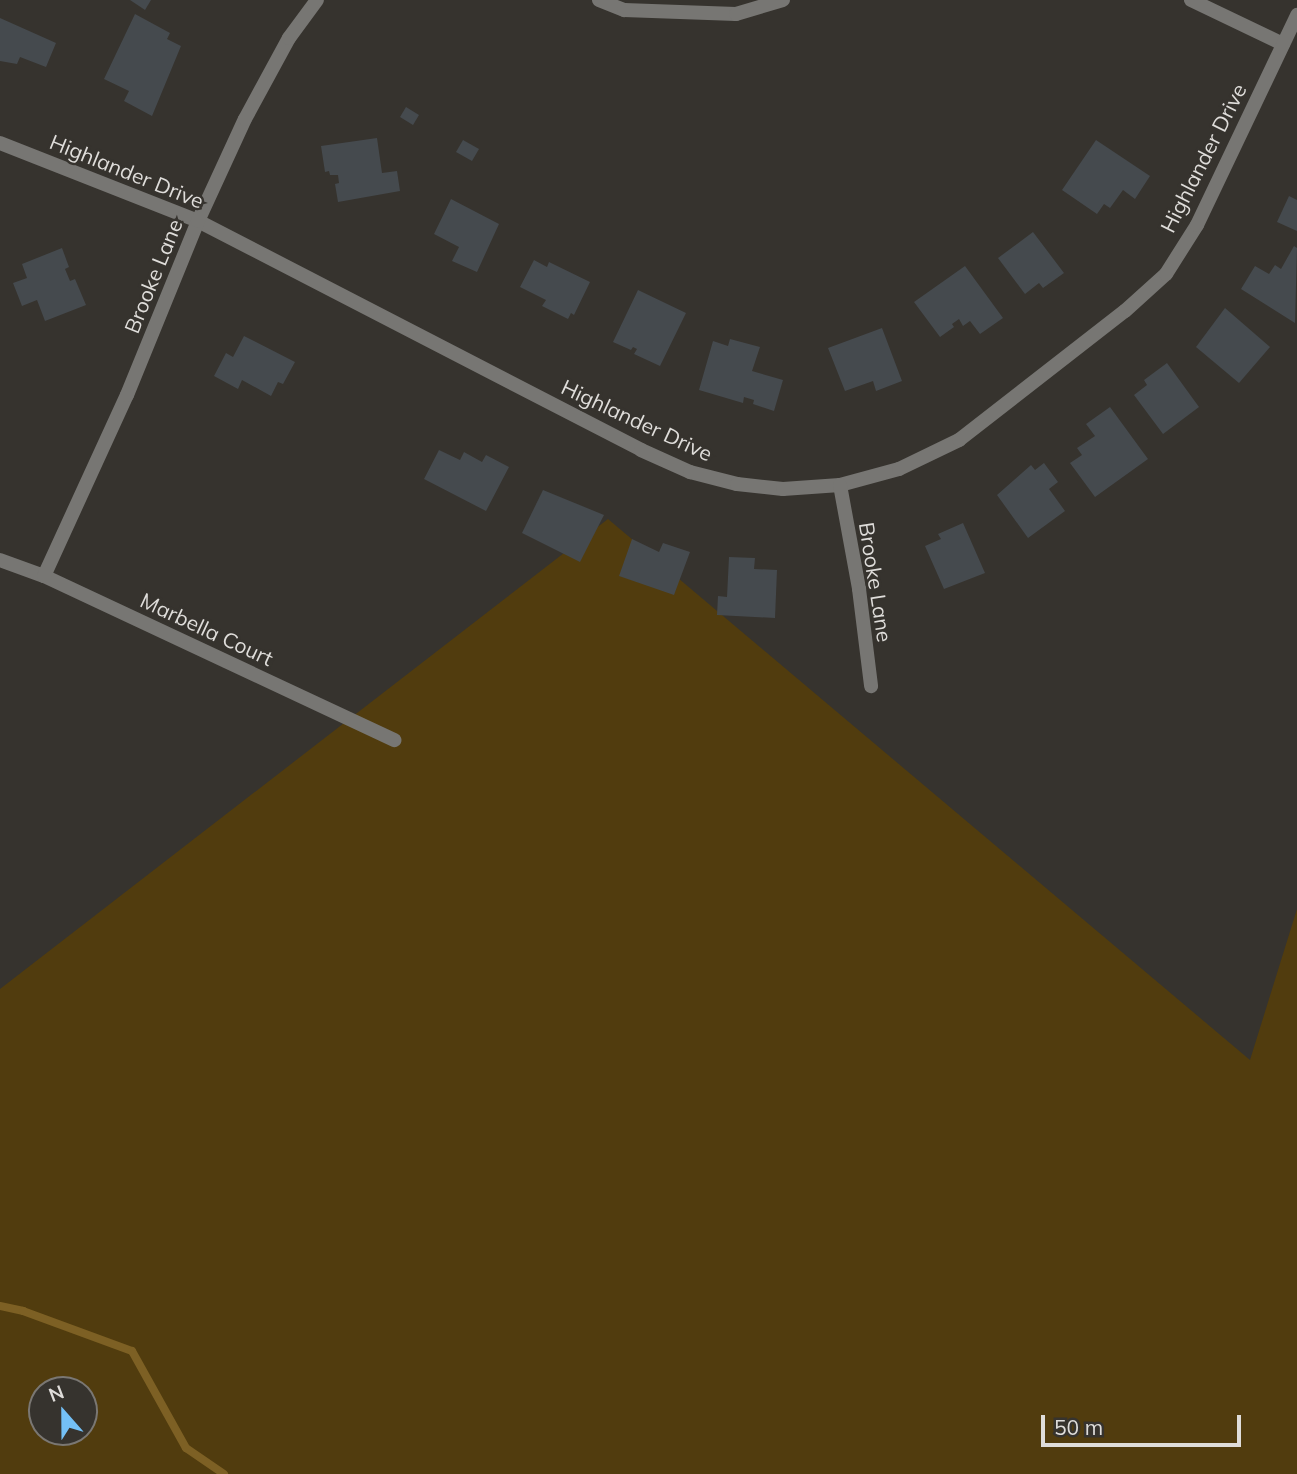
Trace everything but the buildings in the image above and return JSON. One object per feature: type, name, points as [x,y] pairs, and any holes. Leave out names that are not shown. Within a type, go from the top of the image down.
[{"type":"street","name":"Brooke Lane","points":[[44,576],[127,395],[198,221],[245,119],[289,38],[317,0]]},
{"type":"street","points":[[599,0],[624,10],[736,14],[783,0]]},
{"type":"street","points":[[1191,0],[1283,44]]},
{"type":"street","name":"Highlander Drive","points":[[0,143],[198,221],[629,444],[690,472],[737,484],[783,489],[840,485],[899,469],[959,440],[1125,311],[1166,274],[1197,225],[1297,15]]},
{"type":"street","name":"Brooke Lane","points":[[840,485],[859,589],[871,686]]},
{"type":"street","name":"Marbella Court","points":[[0,560],[44,576],[394,740]]},
{"type":"shaded area","points":[[608,519],[1250,1060],[1297,909],[1297,1474],[0,1474],[0,989]]},
{"type":"waterway","points":[[0,1306],[23,1311],[132,1351],[186,1448],[224,1474]]}]
